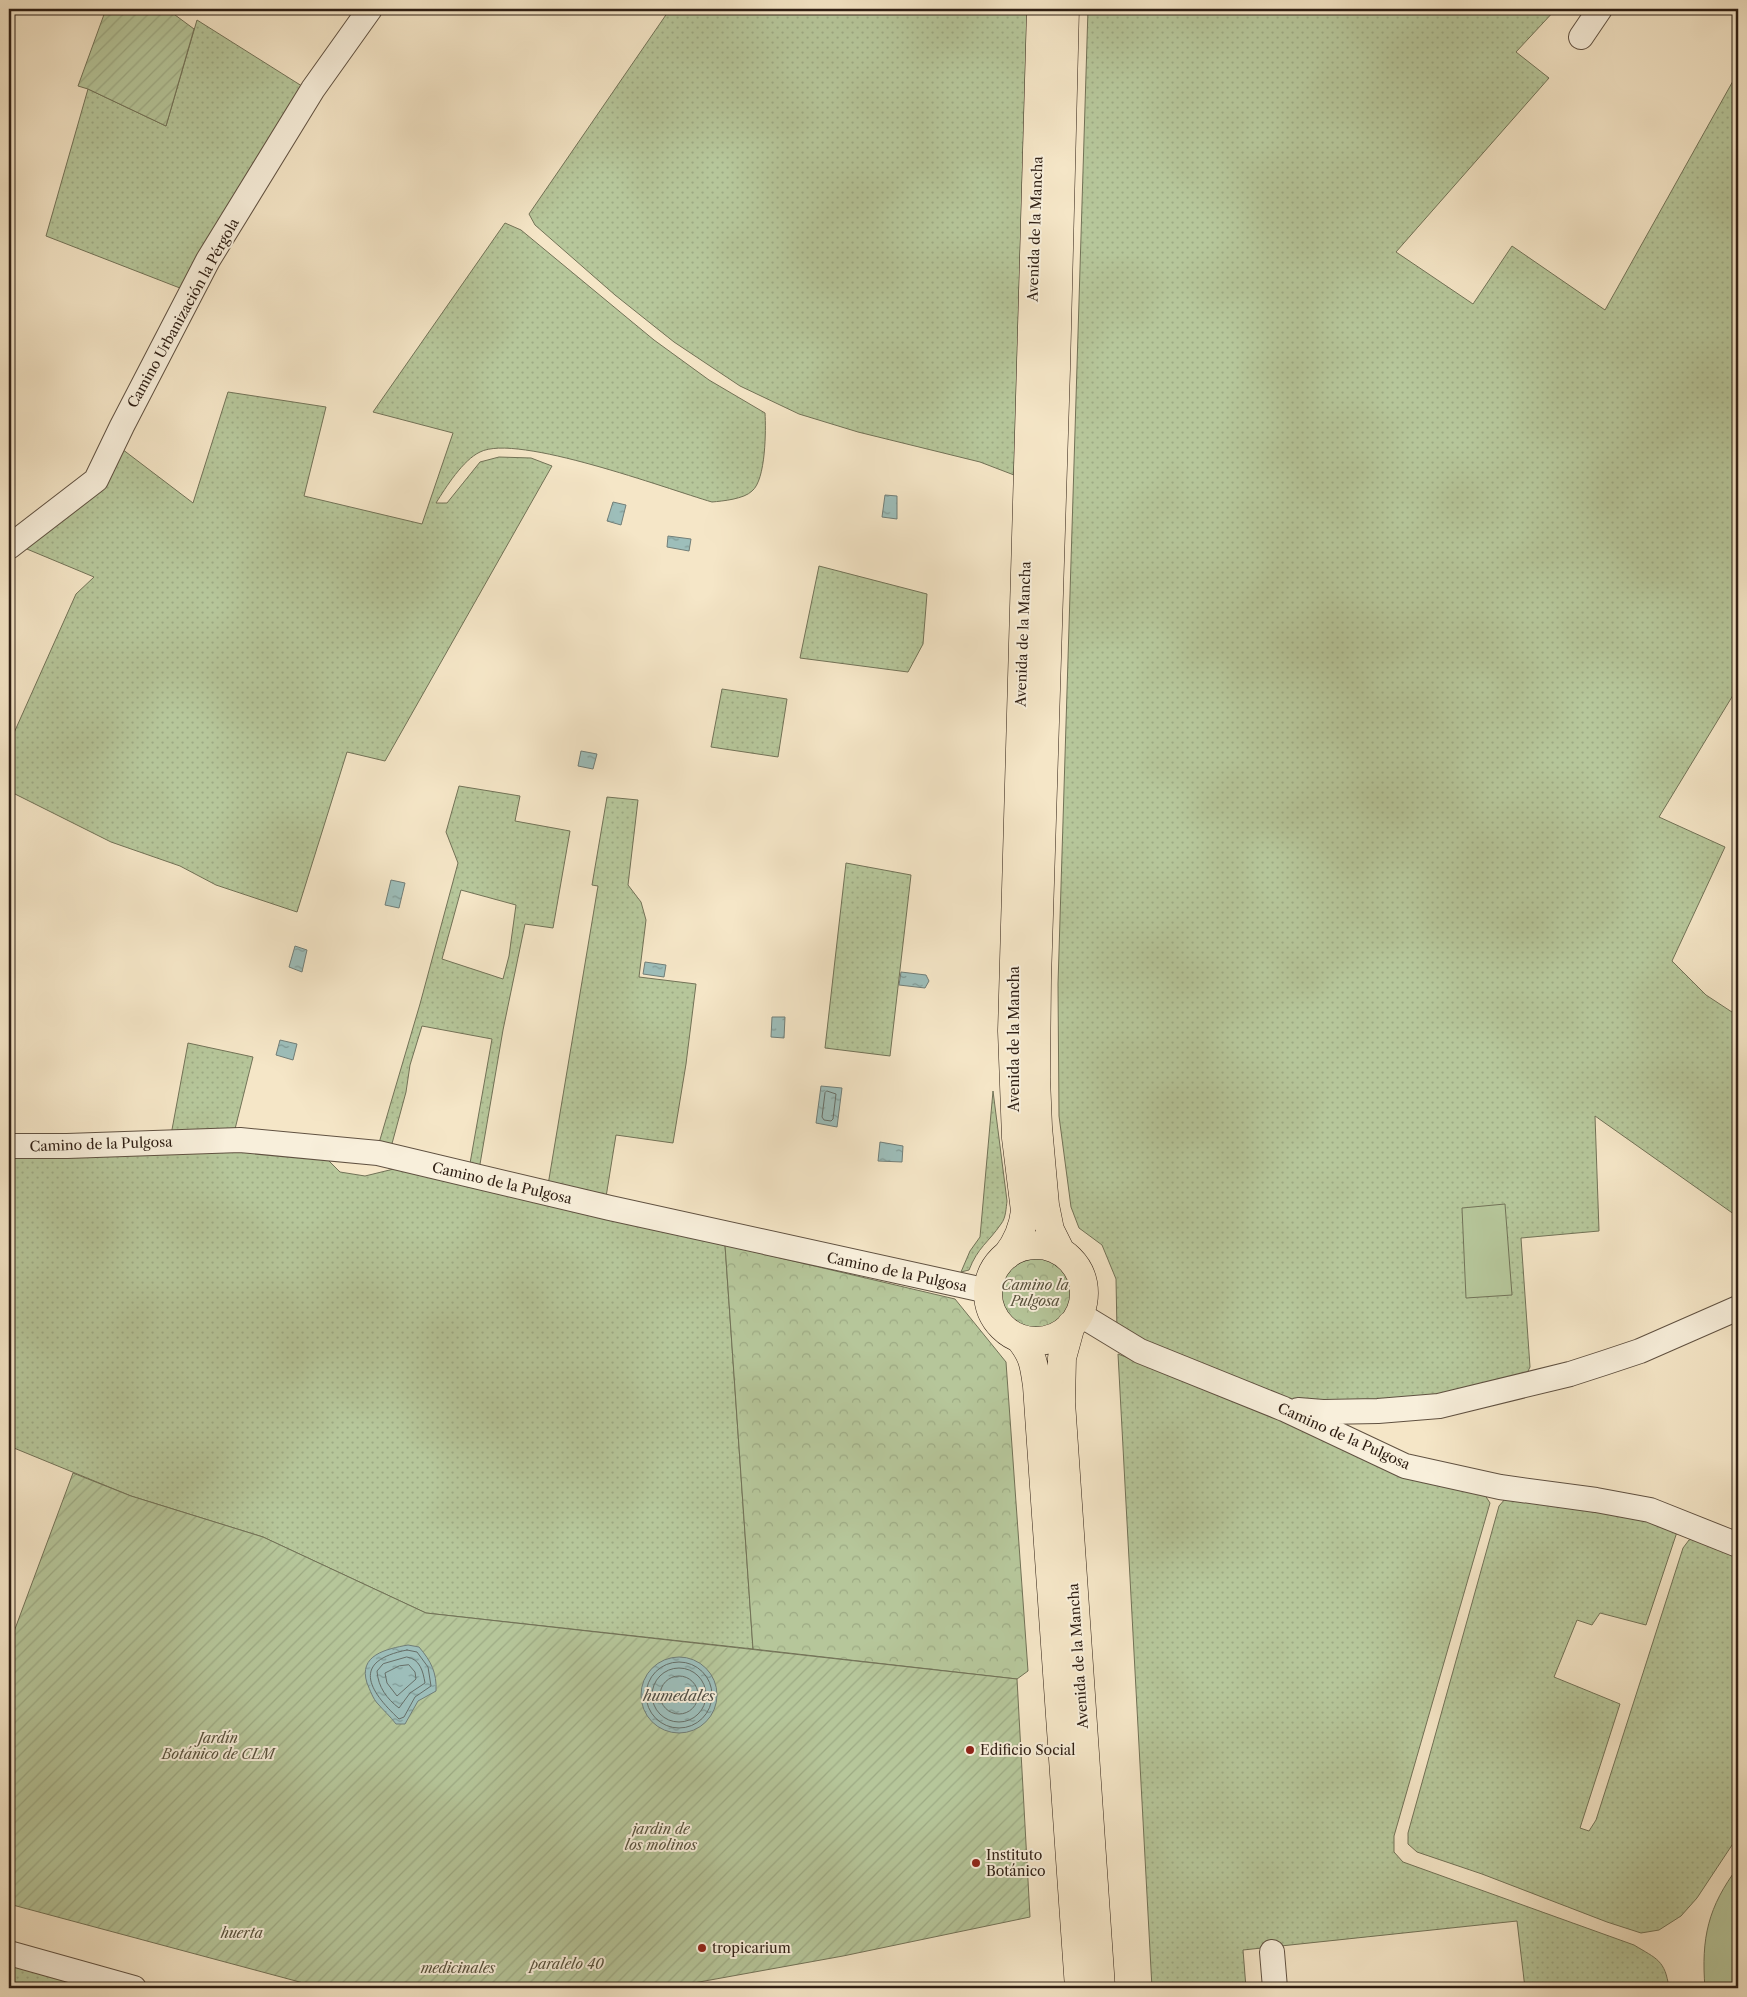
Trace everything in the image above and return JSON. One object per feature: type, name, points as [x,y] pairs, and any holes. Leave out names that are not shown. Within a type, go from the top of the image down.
[{"type":"main road","name":"Avenida de la Mancha","points":[[1007,1254],[1022,1230],[1025,1211],[1016,1138],[1012,1031],[1041,9]]},
{"type":"main road","name":"Avenida de la Mancha","points":[[1061,1252],[1050,1230],[1045,1205],[1036,1078],[1036,979],[1056,378],[1065,9]]},
{"type":"main road","points":[[1036,1244],[1048,1246],[1061,1252],[1072,1261],[1080,1272],[1084,1286],[1083,1299],[1075,1320],[1060,1334],[1047,1339],[1033,1341],[1019,1338],[1010,1333],[997,1321],[990,1307],[988,1292],[992,1274],[999,1262],[1007,1254],[1021,1247],[1036,1244]]},
{"type":"main road","name":"Avenida de la Mancha","points":[[1075,1320],[1062,1358],[1061,1402],[1101,1988]]},
{"type":"main road","name":"Avenida de la Mancha","points":[[1019,1338],[1030,1351],[1037,1386],[1079,1988]]},
{"type":"street","name":"Camino Urbanización la Pérgola","points":[[9,547],[96,480],[208,260],[313,89],[370,9]]},
{"type":"street","points":[[1581,37],[1600,9]]},
{"type":"street","name":"Camino de la Pulgosa","points":[[9,1146],[67,1146],[240,1140],[378,1153],[610,1208],[988,1292]]},
{"type":"street","points":[[1284,1409],[1342,1412],[1439,1406],[1596,1366],[1640,1351],[1738,1308]]},
{"type":"street","name":"Camino de la Pulgosa","points":[[1075,1320],[1140,1351],[1284,1409],[1404,1466],[1500,1487],[1596,1500],[1650,1510],[1738,1545]]},
{"type":"street","points":[[1272,1952],[1275,1988]]},
{"type":"street","points":[[9,1953],[134,1988]]},
{"type":"green space","points":[[106,9],[167,9],[194,29],[166,126],[78,86]]},
{"type":"green space","points":[[670,9],[1035,9],[1014,475],[980,462],[858,432],[799,414],[740,386],[674,342],[615,295],[535,225],[529,214]]},
{"type":"green space","points":[[1088,9],[1556,9],[1516,52],[1549,78],[1396,252],[1473,304],[1512,246],[1605,310],[1738,72],[1738,687],[1659,817],[1725,847],[1672,961],[1706,995],[1738,1016],[1738,1217],[1595,1116],[1599,1231],[1521,1238],[1530,1367],[1522,1384],[1466,1398],[1297,1404],[1117,1332],[1116,1279],[1102,1245],[1079,1228],[1071,1207],[1059,1116],[1058,984]]},
{"type":"green space","points":[[197,20],[305,88],[185,290],[46,236],[88,89],[166,126]]},
{"type":"green space","points":[[505,223],[521,230],[654,340],[709,380],[765,413],[763,466],[757,485],[752,491],[739,498],[712,502],[629,475],[558,456],[526,450],[499,448],[480,452],[467,461],[455,474],[436,503],[447,503],[480,462],[499,457],[531,458],[552,466],[385,761],[347,752],[297,912],[216,885],[180,866],[111,842],[9,791],[9,744],[76,594],[94,577],[22,547],[122,449],[193,503],[228,392],[326,407],[304,496],[422,524],[453,433],[373,412]]},
{"type":"green space","points":[[819,566],[927,594],[923,644],[908,672],[800,658]]},
{"type":"green space","points":[[722,689],[787,699],[778,757],[711,747]]},
{"type":"green space","points":[[459,786],[520,796],[515,821],[570,831],[553,928],[525,924],[503,1030],[479,1170],[469,1169],[492,1039],[422,1026],[410,1065],[406,1092],[390,1151],[379,1143],[420,1004],[458,863],[446,832]],"holes":[[[461,890],[516,905],[509,956],[503,979],[442,959]]]},
{"type":"green space","points":[[607,797],[638,800],[628,885],[641,902],[646,920],[639,977],[696,984],[686,1064],[673,1143],[616,1135],[606,1197],[548,1185],[598,886],[592,885]]},
{"type":"green space","points":[[846,863],[911,875],[890,1056],[825,1048]]},
{"type":"green space","points":[[188,1043],[253,1057],[235,1129],[171,1135]]},
{"type":"green space","points":[[993,1091],[1007,1201],[1006,1213],[1003,1222],[980,1250],[969,1270],[961,1272],[970,1251],[980,1237]]},
{"type":"green space","points":[[237,1144],[325,1157],[340,1172],[365,1176],[406,1166],[725,1245],[753,1649],[426,1613],[263,1537],[131,1496],[9,1446],[9,1153]]},
{"type":"green space","points":[[1505,1204],[1512,1295],[1466,1298],[1462,1208]]},
{"type":"green space","points":[[725,1245],[955,1299],[1006,1362],[1028,1671],[1017,1679],[753,1649]]},
{"type":"green space","name":"Camino la Pulgosa","points":[[1035,1255],[1050,1258],[1062,1266],[1070,1278],[1073,1293],[1070,1308],[1062,1320],[1050,1328],[1035,1331],[1020,1328],[1008,1320],[1000,1308],[997,1293],[1000,1278],[1008,1266],[1020,1258]]},
{"type":"green space","points":[[1118,1354],[1293,1422],[1483,1492],[1490,1503],[1394,1836],[1394,1852],[1403,1862],[1634,1945],[1659,1961],[1665,1971],[1669,1988],[1525,1988],[1517,1921],[1243,1950],[1246,1988],[1152,1988]]},
{"type":"green space","name":"Jardín Botánico de CLM","points":[[73,1473],[131,1496],[263,1537],[426,1613],[1017,1679],[1030,1917],[843,1956],[666,1988],[322,1988],[9,1904],[9,1645]]},
{"type":"green space","points":[[1505,1499],[1617,1509],[1677,1532],[1646,1625],[1600,1613],[1592,1625],[1577,1620],[1554,1677],[1620,1704],[1580,1828],[1589,1831],[1596,1820],[1683,1548],[1689,1540],[1699,1537],[1738,1552],[1738,1836],[1697,1898],[1681,1916],[1659,1930],[1641,1933],[1607,1922],[1482,1874],[1417,1852],[1408,1844],[1408,1833],[1499,1506]]},
{"type":"green space","points":[[1738,1867],[1738,1988],[1705,1988],[1704,1954],[1709,1924],[1720,1896]]},
{"type":"green space","points":[[9,1957],[116,1988],[9,1988]]},
{"type":"water","points":[[885,495],[897,496],[897,519],[882,517]]},
{"type":"water","points":[[613,502],[626,505],[621,525],[607,521]]},
{"type":"water","points":[[668,536],[691,539],[689,551],[667,547]]},
{"type":"water","points":[[581,751],[597,754],[593,769],[578,766]]},
{"type":"water","points":[[391,880],[405,883],[399,908],[385,905]]},
{"type":"water","points":[[295,946],[307,950],[302,972],[289,967]]},
{"type":"water","points":[[645,962],[666,965],[664,977],[643,974]]},
{"type":"water","points":[[901,972],[926,975],[929,981],[925,988],[899,985]]},
{"type":"water","points":[[772,1017],[785,1017],[784,1038],[771,1037]]},
{"type":"water","points":[[280,1040],[297,1044],[293,1060],[276,1055]]},
{"type":"water","points":[[821,1086],[842,1088],[837,1127],[816,1123]]},
{"type":"water","points":[[880,1142],[903,1146],[902,1162],[878,1161]]},
{"type":"water","points":[[408,1645],[419,1647],[427,1657],[434,1673],[436,1691],[418,1701],[405,1724],[396,1724],[375,1700],[367,1683],[365,1673],[370,1660],[376,1655],[383,1651]]},
{"type":"water","name":"humedales","points":[[679,1657],[693,1660],[706,1668],[714,1681],[717,1695],[714,1709],[706,1722],[693,1730],[679,1733],[665,1730],[652,1722],[644,1709],[641,1695],[644,1681],[652,1668],[665,1660]]},
{"type":"place","name":"Edificio Social","points":[[970,1750]]},
{"type":"place","name":"Instituto Botánico","points":[[976,1863]]},
{"type":"place","name":"tropicarium","points":[[702,1948]]},
{"type":"park label","name":"jardin de los molinos","points":[[661,1838]]},
{"type":"park label","name":"huerta","points":[[242,1933]]},
{"type":"park label","name":"paralelo 40","points":[[567,1964]]},
{"type":"park label","name":"medicinales","points":[[458,1968]]}]
